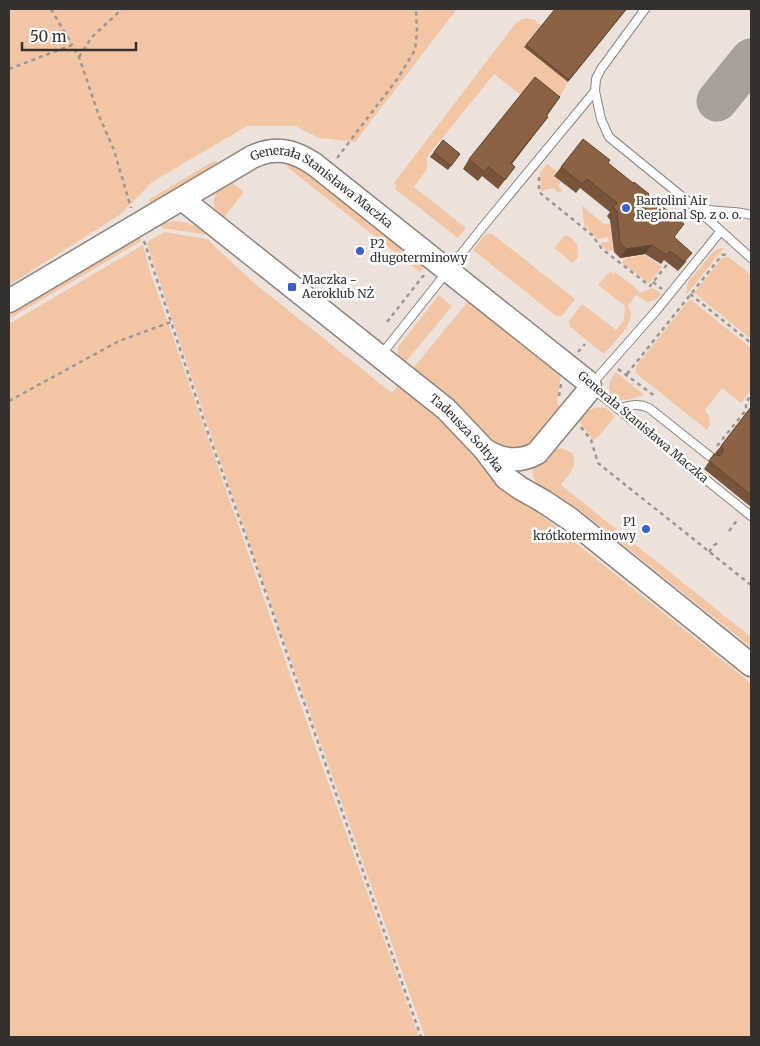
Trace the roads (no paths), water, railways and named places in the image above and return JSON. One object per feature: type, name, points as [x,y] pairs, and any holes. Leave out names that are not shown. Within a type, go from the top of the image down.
[{"type":"street","name":"Generała Stanisława Maczka","points":[[9,301],[260,153],[270,150],[290,151],[301,155],[314,164],[439,276],[584,378],[590,386]]},
{"type":"street","name":"Tadeusza Sołtyka","points":[[182,199],[446,409],[485,450],[506,478],[570,520],[751,665]]},
{"type":"street","points":[[485,450],[510,460],[531,456],[541,449],[590,386]]},
{"type":"street","points":[[531,456],[528,467],[530,482],[536,494],[543,501]]},
{"type":"lane","points":[[645,9],[601,69],[596,79],[595,91],[601,119],[609,137],[690,203],[751,258]]},
{"type":"lane","points":[[379,356],[439,276],[595,91]]},
{"type":"lane","points":[[690,203],[710,211],[735,211],[751,215]]},
{"type":"lane","points":[[590,386],[656,311],[720,232]]},
{"type":"lane","name":"Generała Stanisława Maczka","points":[[590,386],[751,516]]},
{"type":"lane","points":[[618,409],[635,405],[649,408],[712,458]]},
{"type":"place","name":"Bartolini Air Regional Sp. z o. o.","points":[[626,208]]},
{"type":"place","name":"P2 długoterminowy","points":[[360,251]]},
{"type":"place","name":"Maczka - Aeroklub NŻ","points":[[292,287]]},
{"type":"place","name":"P1 krótkoterminowy","points":[[646,529]]}]
